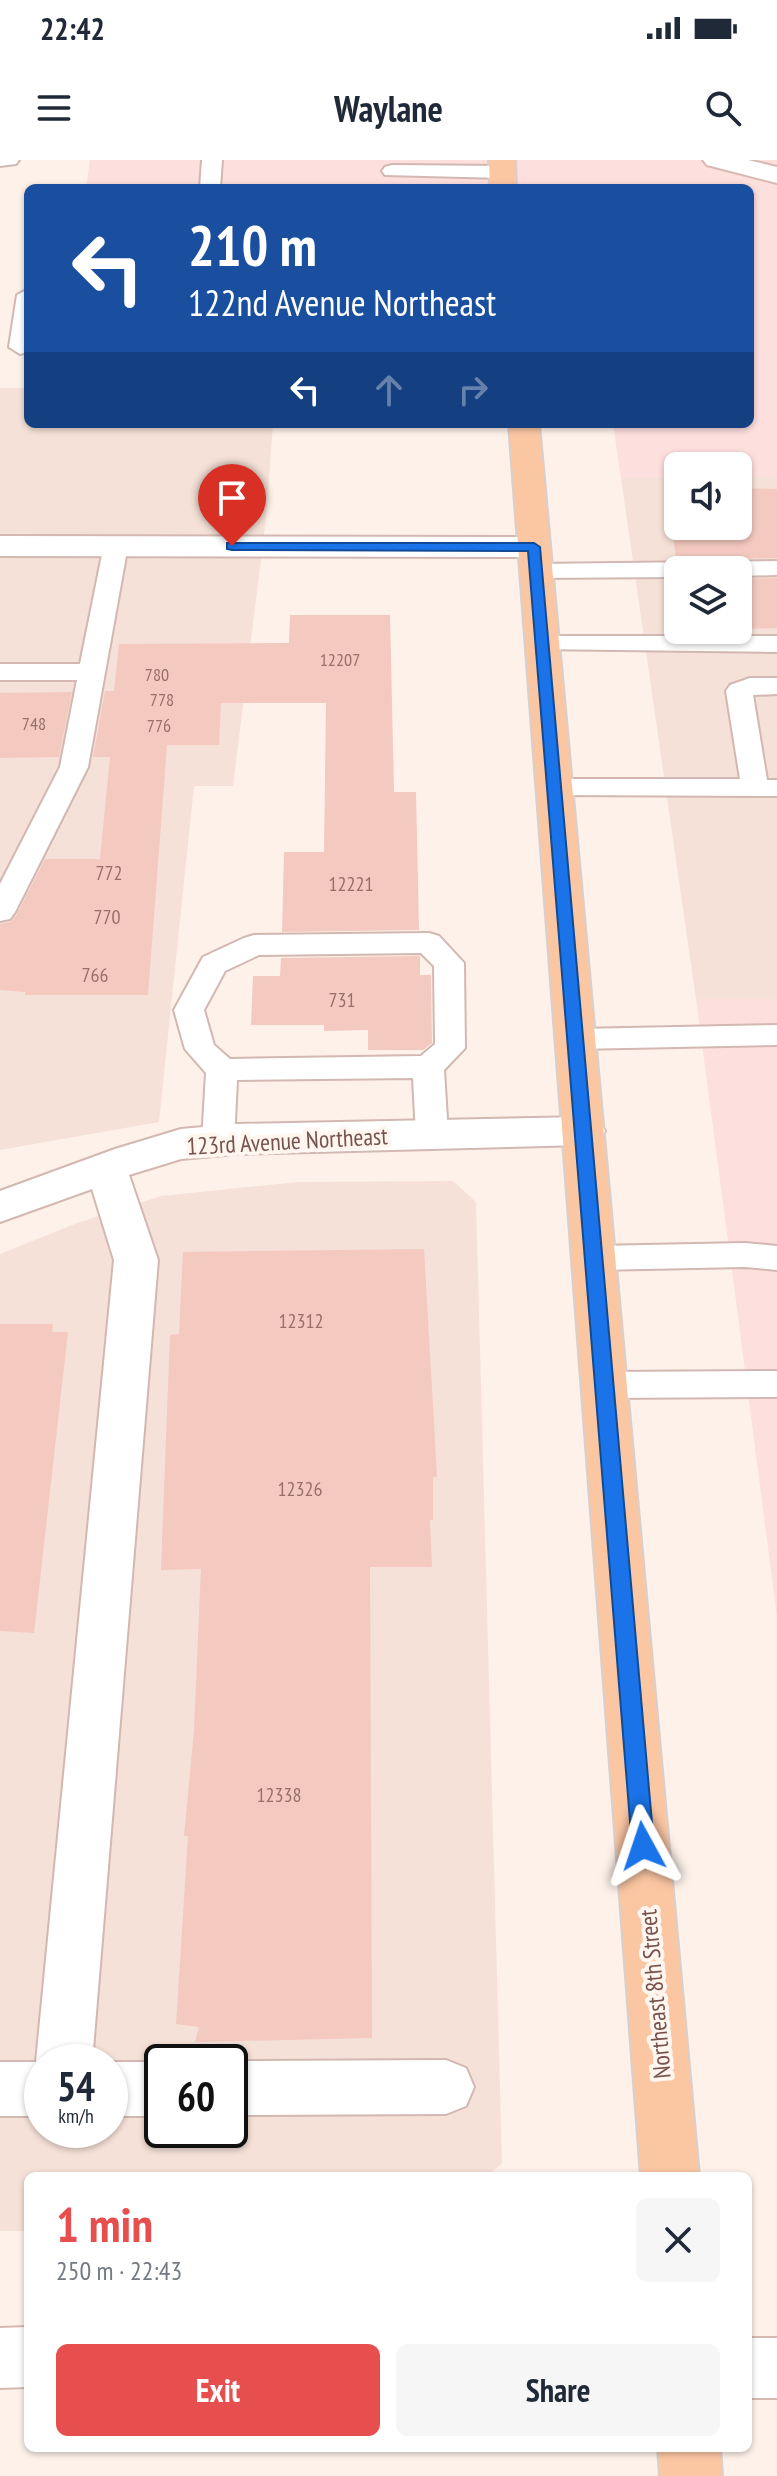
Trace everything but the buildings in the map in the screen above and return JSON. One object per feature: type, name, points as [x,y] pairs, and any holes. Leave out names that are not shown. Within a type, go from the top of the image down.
[{"type":"main road","name":"Northeast 8th Street","points":[[524,428],[670,2172]]},
{"type":"main road","points":[[689,2452],[691,2476]]},
{"type":"street","points":[[716,160],[777,175]]},
{"type":"street","points":[[0,546],[116,545],[535,559]]},
{"type":"street","name":"123rd Avenue Northeast","points":[[0,1207],[181,1144],[584,1131]]},
{"type":"street","points":[[66,2044],[136,1260],[106,1168]]},
{"type":"street","points":[[248,2088],[446,2087]]},
{"type":"street","points":[[0,2089],[24,2089]]},
{"type":"street","points":[[0,2358],[24,2357]]},
{"type":"street","points":[[752,2368],[777,2368]]},
{"type":"lane","points":[[0,160],[9,160]]},
{"type":"lane","points":[[210,184],[212,160]]},
{"type":"lane","points":[[391,173],[503,173]]},
{"type":"lane","points":[[16,347],[23,288]]},
{"type":"lane","points":[[0,912],[74,767],[116,545]]},
{"type":"lane","points":[[535,559],[777,568]]},
{"type":"lane","points":[[542,644],[777,644]]},
{"type":"lane","points":[[0,672],[92,672]]},
{"type":"lane","points":[[554,787],[766,788],[739,691],[750,686],[777,686]]},
{"type":"lane","points":[[429,943],[449,963],[450,1048],[428,1067],[222,1070],[200,1049],[189,1010],[214,964],[254,945],[429,943]]},
{"type":"lane","points":[[577,1039],[777,1035]]},
{"type":"lane","points":[[428,1067],[432,1135]]},
{"type":"lane","points":[[218,1141],[222,1070]]},
{"type":"lane","points":[[595,1258],[745,1255],[777,1258]]},
{"type":"lane","points":[[604,1385],[777,1384]]},
{"type":"shaded area","points":[[90,160],[777,160],[777,477],[752,477],[752,452],[664,452],[664,478],[621,478],[614,428],[754,428],[754,184],[87,184]]},
{"type":"shaded area","points":[[0,388],[24,388],[24,428],[273,428],[266,518],[233,786],[194,786],[159,1122],[0,1150]]},
{"type":"shaded area","points":[[752,477],[777,477],[777,999],[696,999],[621,478],[664,478],[664,540],[752,540]]},
{"type":"shaded area","points":[[696,999],[777,999],[777,1617],[738,1316]]},
{"type":"shaded area","points":[[453,1181],[476,1202],[502,2163],[492,2172],[24,2172],[24,2231],[0,2231],[0,1254],[80,1222],[161,1196],[299,1182]]},
{"type":"route","points":[[232,546],[534,547],[643,1846]]}]
